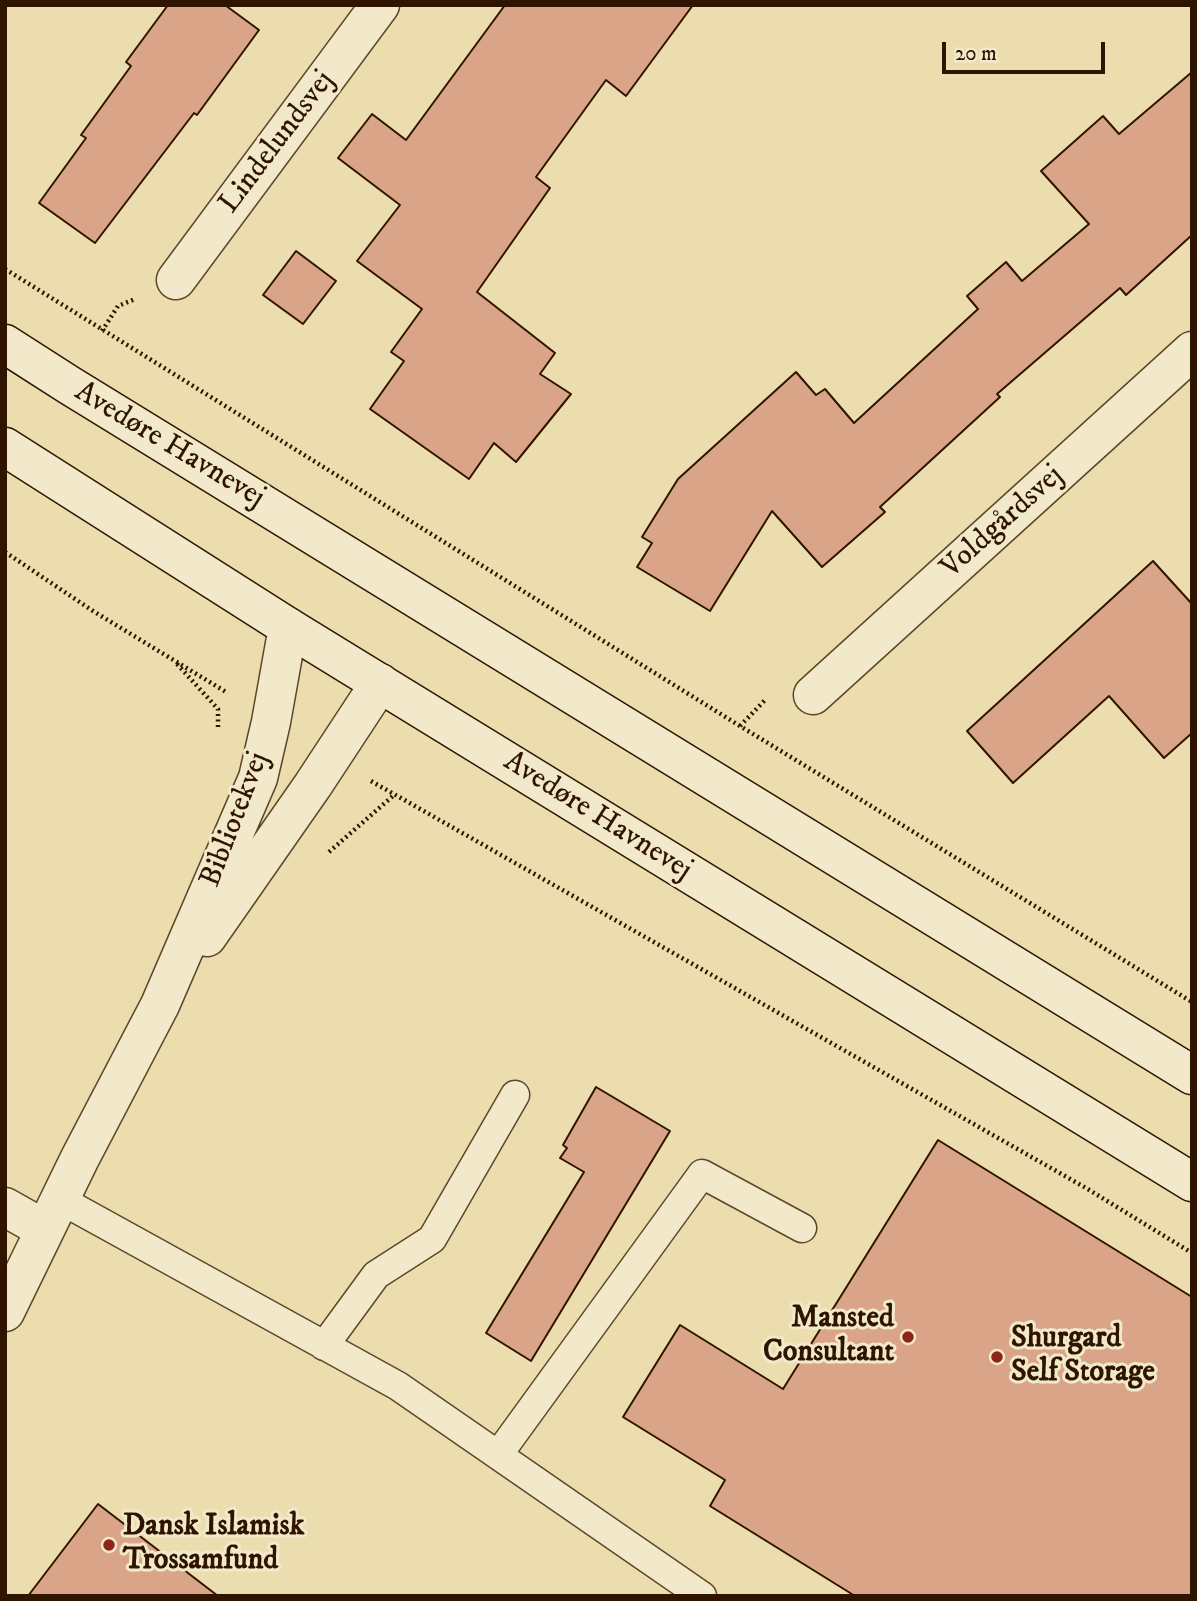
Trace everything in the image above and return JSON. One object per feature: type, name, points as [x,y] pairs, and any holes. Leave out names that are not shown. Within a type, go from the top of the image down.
[{"type":"street","name":"Lindelundsvej","points":[[176,280],[380,5]]},
{"type":"street","name":"Avedøre Havnevej","points":[[5,344],[1192,1075]]},
{"type":"street","name":"Voldgårdsvej","points":[[813,695],[1192,351]]},
{"type":"street","name":"Avedøre Havnevej","points":[[5,447],[288,627],[1192,1182]]},
{"type":"street","name":"Bibliotekvej","points":[[5,1312],[51,1214],[160,1005],[258,778],[288,627]]},
{"type":"street","name":"Bibliotekvej","points":[[160,1005],[332,757],[380,683]]},
{"type":"street","points":[[5,1207],[51,1214]]},
{"type":"lane","points":[[324,1346],[376,1275],[432,1239],[515,1095]]},
{"type":"lane","points":[[498,1455],[702,1174],[802,1228]]},
{"type":"lane","points":[[51,1214],[324,1346],[398,1386],[702,1596]]},
{"type":"path","points":[[5,269],[740,726],[1192,1002]]},
{"type":"path","points":[[5,552],[93,611],[271,722]]},
{"type":"path","points":[[332,757],[1086,1188],[1192,1253]]},
{"type":"building","points":[[168,5],[225,5],[259,30],[197,115],[194,113],[95,243],[39,203],[86,138],[81,135],[131,66],[126,62]]},
{"type":"building","points":[[505,5],[693,5],[626,96],[606,80],[536,177],[550,188],[477,292],[555,353],[540,374],[571,394],[516,462],[494,443],[469,479],[370,409],[404,361],[391,352],[422,309],[357,261],[400,205],[338,158],[372,114],[406,140]]},
{"type":"building","points":[[1192,72],[1192,235],[1126,295],[1120,288],[997,394],[1000,397],[880,507],[885,512],[822,567],[772,511],[710,611],[637,567],[652,543],[642,537],[678,479],[796,372],[816,395],[825,389],[854,423],[978,309],[967,296],[1006,262],[1022,281],[1089,224],[1041,171],[1103,116],[1119,134]]},
{"type":"building","points":[[296,251],[336,281],[303,324],[263,295]]},
{"type":"building","points":[[1153,561],[1192,604],[1192,733],[1164,758],[1109,696],[1013,783],[967,731]]},
{"type":"building","points":[[596,1087],[670,1131],[531,1361],[486,1333],[584,1172],[560,1158],[567,1148],[563,1145]]},
{"type":"building","name":"Shurgard Self Storage","points":[[938,1140],[1192,1297],[1192,1596],[855,1596],[710,1506],[725,1480],[623,1417],[680,1325],[783,1389]]},
{"type":"building","name":"Dansk Islamisk Trossamfund","points":[[98,1504],[218,1596],[28,1596]]},
{"type":"place","name":"Mansted Consultant","points":[[908,1337]]},
{"type":"place","name":"Shurgard Self Storage","points":[[997,1357]]},
{"type":"place","name":"Dansk Islamisk Trossamfund","points":[[109,1545]]}]
